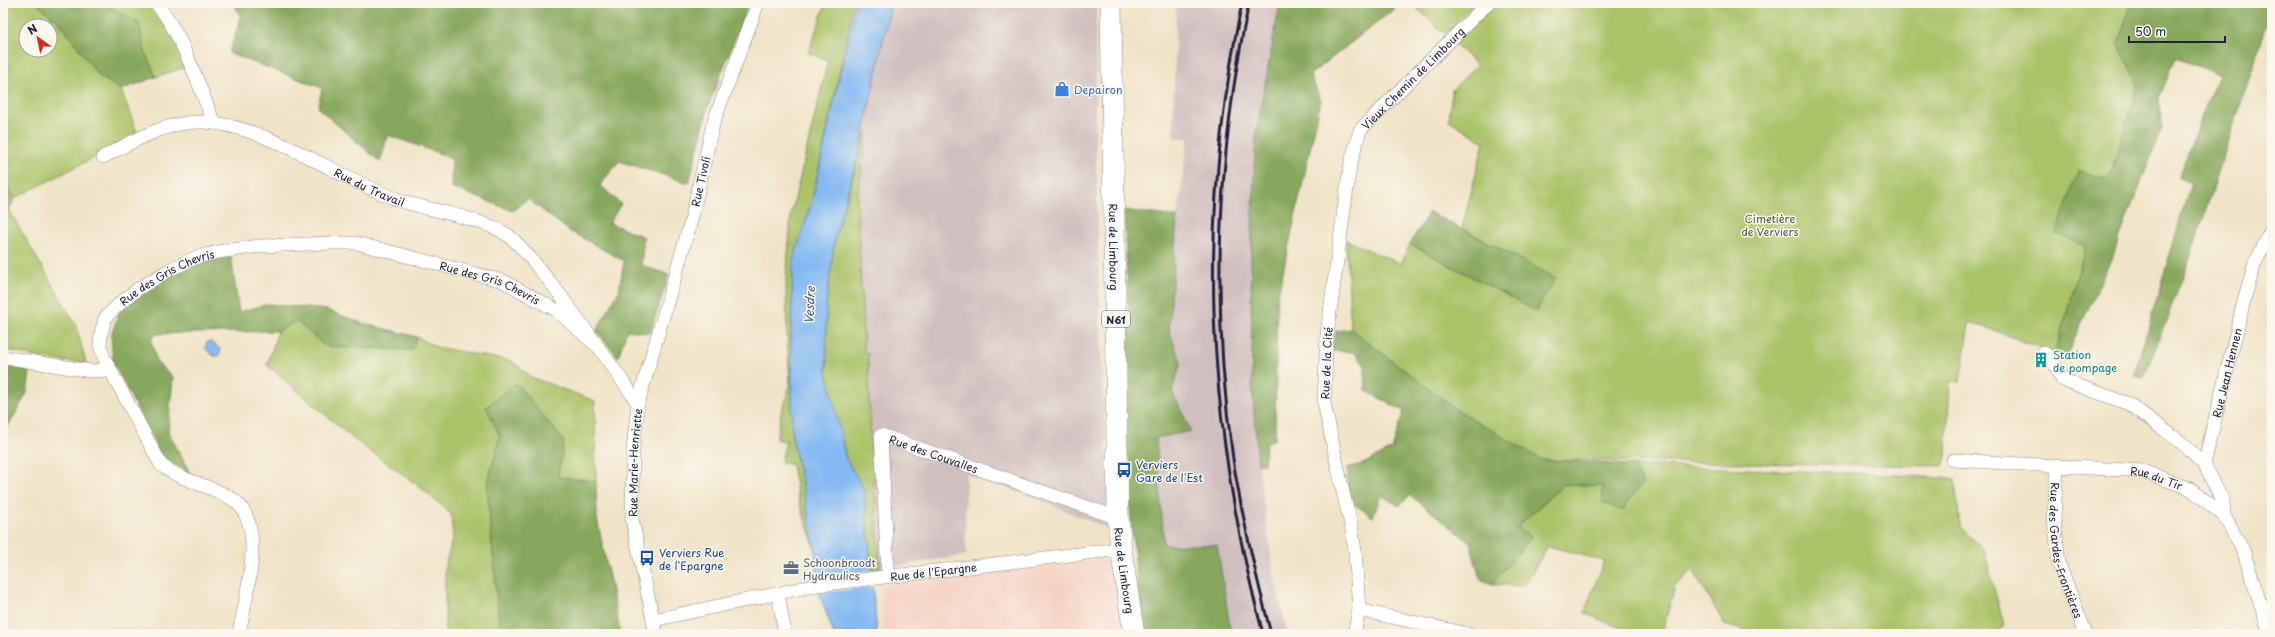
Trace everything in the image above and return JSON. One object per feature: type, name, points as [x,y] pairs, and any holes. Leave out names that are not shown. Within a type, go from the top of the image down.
[{"type":"main road","name":"Rue de Limbourg","points":[[1111,3],[1118,518],[1121,549],[1134,634]]},
{"type":"street","points":[[155,3],[162,10],[187,59],[214,123]]},
{"type":"street","name":"Rue Tivoli","points":[[650,362],[666,314],[691,221],[713,124],[758,3]]},
{"type":"street","name":"Vieux Chemin de Limbourg","points":[[1352,161],[1360,130],[1488,3]]},
{"type":"street","name":"Rue du Travail","points":[[103,157],[155,130],[180,124],[202,122],[214,123],[267,139],[403,201],[468,220],[508,236],[537,266],[573,311],[596,345]]},
{"type":"street","name":"Rue de la Cité","points":[[1352,161],[1327,334],[1324,403],[1351,524],[1359,610],[1354,634]]},
{"type":"street","name":"Rue Jean Hennen","points":[[2204,464],[2246,293],[2255,263],[2272,229]]},
{"type":"street","name":"Rue des Gris Chevris","points":[[239,634],[250,566],[252,536],[248,516],[230,497],[175,476],[161,465],[109,370],[102,351],[101,334],[105,318],[119,304],[171,269],[197,257],[260,246],[356,243],[503,281],[527,292],[556,310],[596,345]]},
{"type":"street","points":[[596,345],[638,403]]},
{"type":"street","points":[[2043,352],[2052,359],[2063,380],[2129,404],[2182,443],[2204,464],[2223,501],[2224,516]]},
{"type":"street","points":[[3,357],[90,371],[109,370]]},
{"type":"street","name":"Rue Marie-Henriette","points":[[650,362],[638,403],[633,449],[632,519],[656,634]]},
{"type":"street","name":"Rue des Couvalles","points":[[884,576],[882,435],[1118,518]]},
{"type":"street","name":"Rue du Tir","points":[[1953,460],[2143,471],[2191,489],[2224,516],[2244,550],[2270,634]]},
{"type":"street","name":"Rue des Gardes-Frontières","points":[[2057,465],[2054,518],[2059,564],[2086,634]]},
{"type":"street","name":"Rue de l'Epargne","points":[[653,620],[817,585],[1121,549]]},
{"type":"street","points":[[778,594],[785,634]]},
{"type":"street","points":[[1359,610],[1468,634]]},
{"type":"shaded area","points":[[891,3],[1096,3],[1095,121],[1101,357],[1111,530],[1026,494],[966,474],[965,537],[967,555],[872,570],[835,237]]},
{"type":"shaded area","points":[[1176,3],[1280,3],[1256,133],[1252,383],[1258,464],[1274,575],[1288,634],[1231,634],[1217,545],[1164,546],[1156,438],[1191,430],[1172,391],[1181,362],[1169,331],[1177,217],[1188,138],[1173,137]]},
{"type":"shaded area","points":[[1111,559],[1122,634],[883,633],[882,586]]},
{"type":"green space","points":[[3,3],[36,3],[54,18],[18,18],[18,58],[58,58],[58,21],[99,76],[121,90],[138,135],[15,198],[3,180]]},
{"type":"green space","points":[[36,3],[102,3],[139,23],[145,52],[156,77],[121,90],[99,76],[58,21],[58,18],[54,18]]},
{"type":"green space","points":[[102,3],[164,3],[192,65],[156,77],[145,52],[139,23]]},
{"type":"green space","points":[[234,3],[749,3],[708,107],[689,183],[619,161],[600,185],[621,204],[609,223],[644,237],[641,265],[669,275],[650,333],[627,330],[618,357],[596,331],[619,291],[624,261],[568,230],[528,199],[513,211],[451,187],[452,158],[388,135],[380,162],[318,108],[322,88],[229,53],[241,18]]},
{"type":"green space","points":[[826,3],[854,3],[812,201],[793,261],[791,339],[792,435],[815,549],[798,498],[792,465],[781,462],[786,441],[776,439],[782,409],[790,384],[786,280],[791,215],[828,60],[808,53]]},
{"type":"green space","points":[[1280,3],[1402,3],[1310,75],[1321,100],[1277,299],[1275,439],[1266,443],[1264,464],[1258,464],[1252,383],[1251,257],[1256,133]]},
{"type":"green space","points":[[1411,3],[1475,3],[1445,34]]},
{"type":"green space","name":"Cimetière de Verviers","points":[[1494,3],[2132,3],[2118,43],[2138,85],[2109,180],[2078,171],[2057,234],[2086,246],[2055,354],[1994,330],[1969,323],[1960,382],[1950,381],[1946,457],[1943,466],[1542,460],[1451,406],[1351,329],[1346,240],[1401,264],[1410,244],[1536,311],[1555,278],[1462,228],[1484,142],[1449,120],[1452,90],[1477,65],[1454,44]]},
{"type":"green space","points":[[2132,3],[2272,3],[2272,9],[2188,264],[2144,377],[2134,375],[2191,183],[2178,178],[2218,74],[2176,58],[2159,98],[2162,128],[2112,257],[2065,359],[2055,354],[2086,246],[2056,234],[2078,171],[2109,179],[2138,85],[2118,43]]},
{"type":"green space","points":[[867,130],[857,198],[864,353],[868,353],[870,421],[880,569],[872,570],[864,489],[846,459],[827,372],[826,306],[835,237]]},
{"type":"green space","points":[[3,180],[15,198],[9,210],[3,213]]},
{"type":"green space","points":[[9,210],[76,325],[86,363],[51,360],[3,349],[3,213]]},
{"type":"green space","points":[[1124,210],[1177,217],[1169,331],[1181,362],[1172,391],[1191,431],[1156,438],[1164,545],[1217,545],[1231,634],[1142,634],[1130,507],[1123,384],[1130,337]]},
{"type":"green space","points":[[1429,212],[1556,278],[1536,311],[1410,244]]},
{"type":"green space","points":[[231,256],[239,312],[268,304],[327,310],[362,323],[417,337],[412,350],[325,346],[296,321],[278,331],[156,334],[151,340],[157,363],[173,377],[168,431],[190,473],[163,459],[113,362],[111,335],[120,311],[147,289],[194,264]]},
{"type":"green space","points":[[296,321],[325,346],[412,350],[417,337],[436,347],[511,361],[533,378],[595,401],[596,481],[558,477],[516,383],[486,407],[500,436],[487,486],[500,634],[445,634],[445,566],[453,537],[451,514],[420,487],[355,440],[267,365],[278,331]]},
{"type":"green space","points":[[1351,329],[1451,406],[1542,460],[1633,465],[1643,482],[1622,511],[1602,502],[1603,486],[1564,484],[1517,527],[1532,537],[1492,584],[1480,579],[1470,542],[1410,495],[1399,506],[1381,495],[1373,517],[1350,501],[1347,468],[1365,463],[1392,449],[1404,411],[1366,391],[1365,366],[1354,352],[1331,351],[1336,331]]},
{"type":"green space","points":[[3,359],[31,366],[27,393],[3,435]]},
{"type":"green space","points":[[516,383],[564,441],[558,477],[596,481],[597,518],[620,630],[619,634],[500,634],[487,486],[500,436],[486,407]]},
{"type":"green space","points":[[1633,465],[1881,474],[1955,479],[1960,527],[1984,550],[2004,626],[1995,634],[1758,634],[1725,625],[1693,570],[1675,586],[1662,634],[1636,634],[1584,613],[1604,561],[1548,546],[1524,586],[1492,584],[1532,537],[1516,528],[1564,484],[1603,486],[1643,482]]},
{"type":"water","name":"Vesdre","points":[[856,3],[891,3],[862,141],[835,237],[826,306],[827,372],[846,459],[864,489],[877,634],[834,634],[819,593],[815,549],[792,435],[791,339],[793,261],[812,201]]},
{"type":"water","points":[[207,342],[211,342],[220,349],[218,356],[214,356],[205,348]]},
{"type":"pier","points":[[874,570],[875,586],[819,593],[816,577]]},
{"type":"railway","points":[[1242,3],[1228,83],[1218,163],[1214,241],[1214,320],[1219,398],[1229,476],[1244,555],[1263,634]]},
{"type":"railway","points":[[1249,3],[1238,59],[1224,173],[1220,288],[1226,402],[1233,459],[1250,547],[1271,634]]},
{"type":"place","name":"Depairon","points":[[1062,89]]},
{"type":"place","name":"Station de pompage","points":[[2041,360]]},
{"type":"place","name":"Verviers Gare de l'Est","points":[[1124,470]]},
{"type":"place","name":"Verviers Rue de l'Epargne","points":[[647,558]]},
{"type":"place","name":"Schoonbroodt Hydraulics","points":[[791,568]]}]
